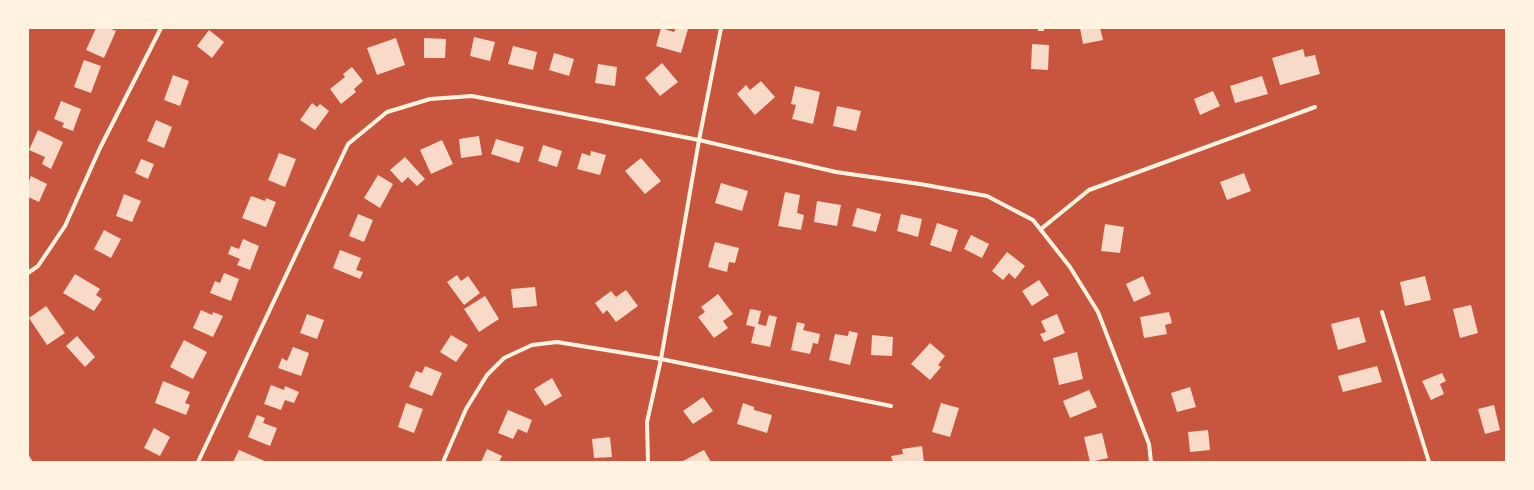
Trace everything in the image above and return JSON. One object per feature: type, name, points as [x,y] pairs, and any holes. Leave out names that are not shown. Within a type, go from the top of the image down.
[{"type":"street","points":[[28,273],[38,266],[65,226],[100,148],[162,28]]},
{"type":"street","points":[[648,462],[646,422],[661,359],[699,140],[721,28]]},
{"type":"street","points":[[198,462],[348,144],[387,112],[430,99],[472,96],[699,140],[836,172],[920,184],[987,196],[1033,220],[1070,266],[1098,312],[1149,444],[1151,462]]},
{"type":"street","points":[[1041,229],[1089,190],[1315,107]]},
{"type":"street","points":[[1382,312],[1429,462]]},
{"type":"street","points":[[443,462],[466,409],[491,371],[504,358],[532,344],[557,342],[661,359],[891,406]]},
{"type":"building","points":[[96,28],[109,28],[116,31],[104,58],[86,50]]},
{"type":"building","points":[[661,28],[674,32],[676,28],[688,29],[681,53],[656,46]]},
{"type":"building","points":[[1038,28],[1044,28],[1044,31],[1038,31]]},
{"type":"building","points":[[1080,28],[1100,28],[1103,40],[1083,44]]},
{"type":"building","points":[[209,30],[224,42],[212,58],[197,46]]},
{"type":"building","points":[[474,37],[495,42],[490,61],[470,56]]},
{"type":"building","points":[[396,38],[405,65],[377,75],[367,48]]},
{"type":"building","points":[[424,38],[446,39],[445,58],[424,58]]},
{"type":"building","points":[[1032,44],[1049,45],[1048,70],[1031,69]]},
{"type":"building","points":[[513,46],[537,52],[533,70],[508,64]]},
{"type":"building","points":[[1303,49],[1305,57],[1315,55],[1320,74],[1280,85],[1272,58]]},
{"type":"building","points":[[554,53],[574,59],[569,76],[549,70]]},
{"type":"building","points":[[84,60],[101,66],[91,93],[74,87]]},
{"type":"building","points":[[662,63],[678,82],[660,96],[645,78]]},
{"type":"building","points":[[598,64],[617,67],[615,86],[595,83]]},
{"type":"building","points":[[352,67],[363,81],[354,89],[356,92],[341,104],[330,89],[345,77],[343,74]]},
{"type":"building","points":[[173,75],[189,81],[180,106],[164,100]]},
{"type":"building","points":[[1262,76],[1268,94],[1235,103],[1230,86]]},
{"type":"building","points":[[761,81],[775,97],[755,115],[737,94],[746,85],[750,90]]},
{"type":"building","points":[[795,86],[820,92],[813,124],[792,119],[796,105],[791,104]]},
{"type":"building","points":[[1213,91],[1220,106],[1200,115],[1194,99]]},
{"type":"building","points":[[61,101],[81,109],[73,131],[62,127],[64,123],[54,119]]},
{"type":"building","points":[[312,103],[317,107],[320,104],[329,111],[315,130],[300,120]]},
{"type":"building","points":[[837,106],[861,111],[856,131],[833,126]]},
{"type":"building","points":[[156,120],[172,127],[164,148],[147,141]]},
{"type":"building","points":[[38,130],[63,142],[51,169],[42,164],[45,157],[29,150]]},
{"type":"building","points":[[479,136],[482,155],[461,158],[459,139]]},
{"type":"building","points":[[496,139],[524,147],[519,163],[491,154]]},
{"type":"building","points":[[442,140],[453,164],[431,174],[420,150]]},
{"type":"building","points":[[543,145],[562,151],[557,167],[538,161]]},
{"type":"building","points":[[591,151],[606,155],[600,175],[577,169],[582,153],[590,156]]},
{"type":"building","points":[[279,153],[296,159],[285,187],[268,180]]},
{"type":"building","points":[[405,157],[425,179],[417,186],[408,177],[402,183],[390,170]]},
{"type":"building","points":[[641,158],[661,181],[645,194],[625,171]]},
{"type":"building","points":[[141,159],[154,164],[148,179],[135,173]]},
{"type":"building","points":[[1244,173],[1251,191],[1227,200],[1220,182]]},
{"type":"building","points":[[378,175],[393,184],[380,208],[364,198]]},
{"type":"building","points":[[31,176],[47,184],[39,202],[28,197],[28,184]]},
{"type":"building","points":[[721,183],[748,191],[742,211],[715,203]]},
{"type":"building","points":[[785,192],[800,195],[797,213],[804,215],[801,230],[778,226]]},
{"type":"building","points":[[124,194],[141,201],[132,222],[116,216]]},
{"type":"building","points":[[251,196],[265,201],[266,198],[276,202],[266,227],[242,218]]},
{"type":"building","points":[[817,201],[841,205],[837,226],[814,222]]},
{"type":"building","points":[[857,208],[881,214],[876,232],[852,226]]},
{"type":"building","points":[[358,214],[373,220],[364,242],[349,236]]},
{"type":"building","points":[[901,214],[922,219],[918,237],[897,231]]},
{"type":"building","points":[[937,223],[958,230],[951,252],[930,245]]},
{"type":"building","points":[[1105,224],[1124,227],[1120,253],[1101,251]]},
{"type":"building","points":[[104,230],[121,239],[111,258],[94,249]]},
{"type":"building","points":[[971,235],[989,244],[982,258],[964,249]]},
{"type":"building","points":[[243,239],[259,246],[250,270],[237,265],[240,259],[228,254],[231,246],[239,249]]},
{"type":"building","points":[[715,242],[739,248],[735,263],[729,262],[727,272],[708,267]]},
{"type":"building","points":[[340,250],[361,258],[356,270],[363,272],[360,279],[333,268]]},
{"type":"building","points":[[1007,252],[1025,266],[1015,279],[1009,273],[1003,280],[992,271]]},
{"type":"building","points":[[224,273],[239,279],[231,301],[210,293],[215,281],[220,283]]},
{"type":"building","points":[[75,274],[100,289],[96,295],[102,299],[94,311],[63,293]]},
{"type":"building","points":[[457,275],[461,281],[468,276],[480,293],[464,305],[447,282]]},
{"type":"building","points":[[1143,276],[1151,294],[1134,302],[1126,284]]},
{"type":"building","points":[[1425,276],[1431,300],[1405,306],[1400,282]]},
{"type":"building","points":[[1039,280],[1049,295],[1032,306],[1022,291]]},
{"type":"building","points":[[535,287],[537,306],[513,308],[511,289]]},
{"type":"building","points":[[626,290],[638,306],[616,322],[607,310],[603,314],[595,303],[611,291],[616,297]]},
{"type":"building","points":[[718,294],[733,314],[723,321],[728,328],[714,338],[698,317],[705,312],[701,307]]},
{"type":"building","points":[[485,296],[499,319],[479,332],[464,309]]},
{"type":"building","points":[[1471,305],[1478,333],[1460,338],[1453,309]]},
{"type":"building","points":[[46,306],[65,333],[47,345],[29,318]]},
{"type":"building","points":[[750,309],[761,311],[758,324],[766,326],[769,315],[777,317],[770,347],[751,343],[755,327],[746,325]]},
{"type":"building","points":[[201,310],[212,315],[213,312],[223,316],[213,337],[193,328]]},
{"type":"building","points":[[1169,312],[1172,323],[1165,325],[1167,334],[1144,338],[1140,317]]},
{"type":"building","points":[[307,314],[324,320],[317,339],[300,333]]},
{"type":"building","points":[[1057,314],[1065,333],[1044,342],[1040,334],[1046,332],[1041,321]]},
{"type":"building","points":[[1359,317],[1366,342],[1338,350],[1331,324]]},
{"type":"building","points":[[797,322],[805,324],[803,330],[820,334],[818,344],[813,343],[810,354],[791,350]]},
{"type":"building","points":[[849,331],[858,333],[850,365],[829,360],[835,334],[848,336]]},
{"type":"building","points":[[451,335],[468,345],[456,362],[440,352]]},
{"type":"building","points":[[872,335],[893,337],[892,356],[871,355]]},
{"type":"building","points":[[77,336],[95,357],[85,367],[66,346]]},
{"type":"building","points":[[184,340],[207,352],[193,379],[170,367]]},
{"type":"building","points":[[930,343],[945,356],[938,365],[941,367],[930,380],[911,364]]},
{"type":"building","points":[[293,347],[309,353],[301,376],[278,368],[282,358],[287,361]]},
{"type":"building","points":[[1077,352],[1083,379],[1059,385],[1053,358]]},
{"type":"building","points":[[425,366],[442,373],[432,396],[409,387],[416,371],[422,373]]},
{"type":"building","points":[[1377,366],[1382,382],[1343,392],[1338,376]]},
{"type":"building","points":[[1442,373],[1446,381],[1440,384],[1444,394],[1431,400],[1422,381]]},
{"type":"building","points":[[552,378],[562,396],[545,406],[534,389]]},
{"type":"building","points":[[163,381],[190,392],[185,403],[190,405],[186,415],[155,403]]},
{"type":"building","points":[[271,385],[284,390],[285,386],[299,392],[294,403],[285,400],[281,410],[264,404]]},
{"type":"building","points":[[1190,387],[1196,407],[1177,412],[1171,393]]},
{"type":"building","points":[[1089,390],[1097,407],[1070,418],[1063,401]]},
{"type":"building","points":[[703,397],[713,411],[693,424],[683,411]]},
{"type":"building","points":[[406,403],[423,409],[414,433],[398,427]]},
{"type":"building","points":[[743,403],[754,407],[754,410],[772,415],[767,433],[737,424]]},
{"type":"building","points":[[941,403],[959,408],[950,437],[932,432]]},
{"type":"building","points":[[1494,405],[1500,430],[1485,434],[1478,409]]},
{"type":"building","points":[[508,410],[532,420],[527,433],[518,429],[513,439],[498,433]]},
{"type":"building","points":[[257,415],[265,418],[263,423],[277,428],[270,446],[248,437]]},
{"type":"building","points":[[154,428],[170,437],[160,456],[144,448]]},
{"type":"building","points":[[1208,430],[1210,450],[1190,452],[1188,432]]},
{"type":"building","points":[[1102,433],[1108,458],[1090,462],[1084,437]]},
{"type":"building","points":[[610,437],[612,457],[594,458],[592,439]]},
{"type":"building","points":[[922,446],[924,462],[893,462],[891,456],[903,454],[902,449]]},
{"type":"building","points":[[487,449],[502,456],[499,462],[481,462]]},
{"type":"building","points":[[239,450],[267,462],[233,462]]},
{"type":"building","points":[[704,450],[711,462],[681,462]]},
{"type":"building","points":[[28,454],[33,462],[28,462]]}]
